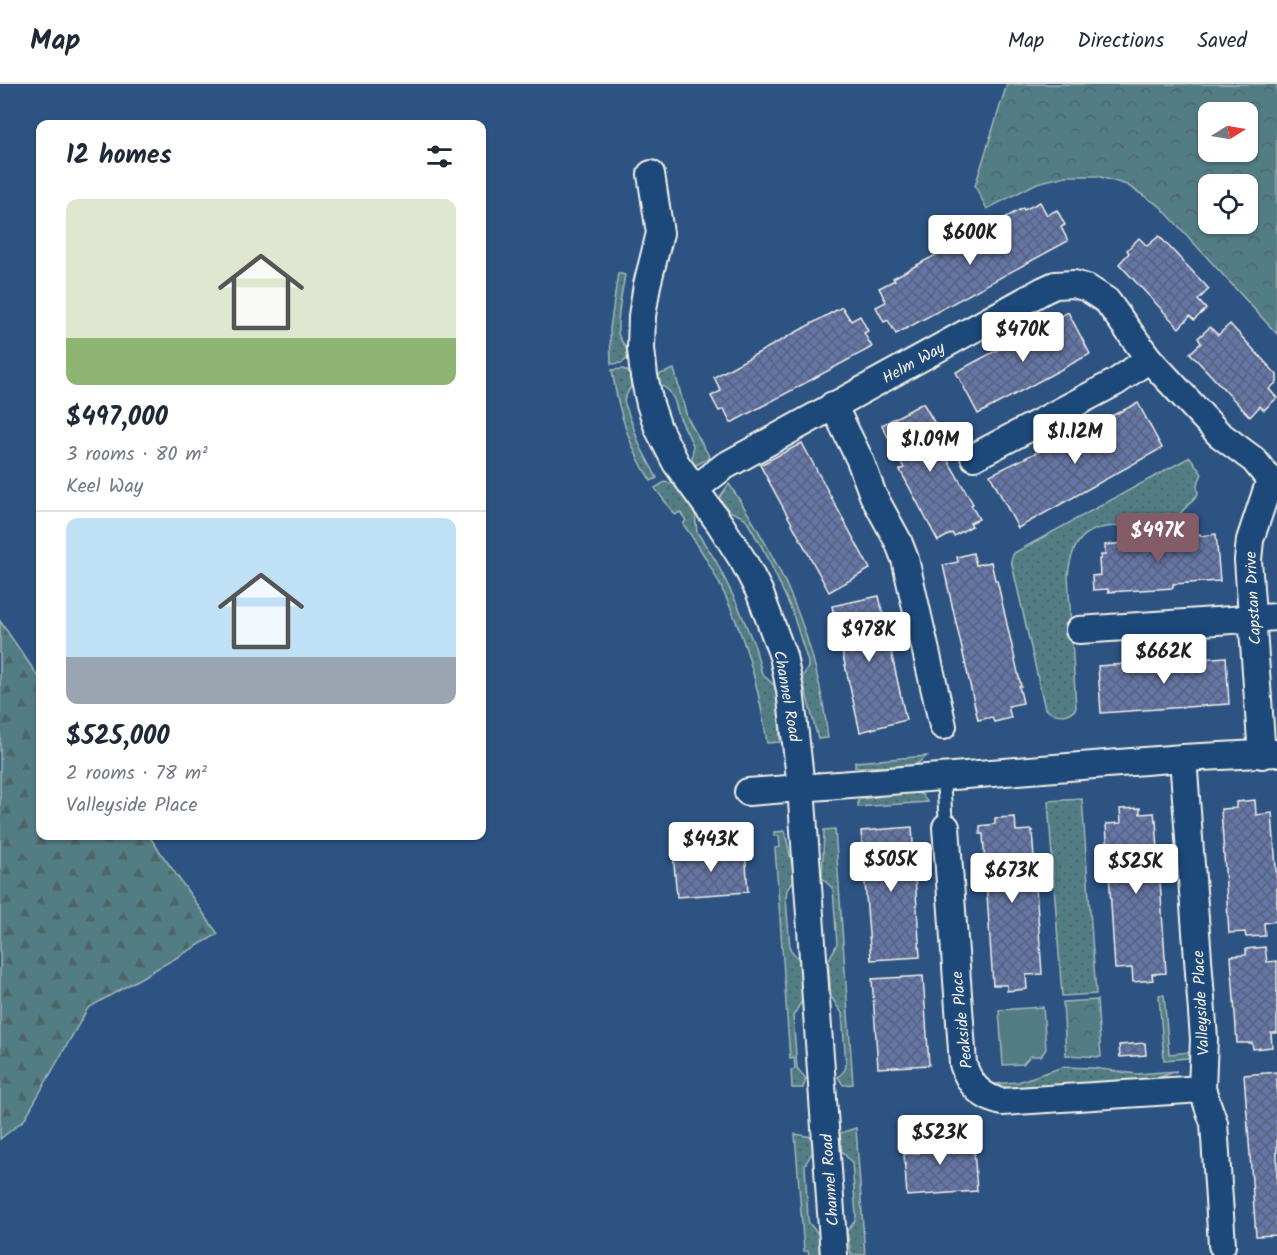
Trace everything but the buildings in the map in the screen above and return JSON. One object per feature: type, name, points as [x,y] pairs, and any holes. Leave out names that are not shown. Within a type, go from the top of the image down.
[{"type":"street","name":"Channel Road","points":[[651,174],[660,233],[647,285],[642,316],[641,349],[644,376],[658,428],[676,463],[744,562],[774,628],[790,690],[801,787],[834,1255]]},
{"type":"street","name":"Helm Way","points":[[695,489],[723,467],[833,405],[1044,290],[1064,284],[1087,288],[1107,301],[1149,358],[1219,434],[1254,460],[1274,480]]},
{"type":"street","points":[[974,457],[1116,381],[1149,358]]},
{"type":"street","points":[[833,405],[860,460],[873,495],[905,559],[943,726]]},
{"type":"street","name":"Capstan Drive","points":[[1269,754],[1265,618],[1248,560],[1250,540],[1274,480]]},
{"type":"street","points":[[1079,630],[1265,618]]},
{"type":"street","points":[[748,792],[1183,758],[1269,754]]},
{"type":"street","name":"Valleyside Place","points":[[1183,758],[1204,1039],[1202,1089],[1214,1123],[1221,1245]]},
{"type":"street","name":"Peakside Place","points":[[946,827],[963,1064],[966,1075],[973,1086],[992,1100],[1002,1102],[1202,1089]]},
{"type":"lane","points":[[943,777],[946,827]]},
{"type":"green space","points":[[1007,84],[1277,84],[1277,334],[1160,206],[1127,185],[1097,176],[1066,176],[1037,183],[987,209],[975,186]]},
{"type":"green space","points":[[618,273],[625,275],[618,332],[628,358],[622,363],[611,364],[610,329]]},
{"type":"green space","points":[[623,369],[629,372],[631,386],[624,400],[625,404],[640,446],[657,478],[651,481],[636,455],[618,400],[612,370]]},
{"type":"green space","points":[[674,369],[687,417],[710,458],[694,466],[692,462],[693,445],[679,416],[674,399],[669,391],[659,383],[658,375]]},
{"type":"green space","points":[[1190,457],[1202,474],[1197,485],[1198,494],[1175,519],[1100,528],[1079,541],[1072,555],[1068,575],[1076,708],[1065,715],[1045,709],[1011,560],[1014,553]]},
{"type":"green space","points":[[665,482],[674,484],[695,513],[697,532],[716,561],[739,608],[755,647],[762,674],[775,686],[779,709],[780,742],[767,743],[756,685],[739,628],[715,575],[683,524],[686,520],[680,512],[675,515],[655,488]]},
{"type":"green space","points":[[729,484],[766,544],[795,604],[815,668],[828,738],[818,739],[802,678],[808,662],[792,611],[767,556],[745,518],[729,511],[719,498]]},
{"type":"green space","points":[[0,621],[36,673],[36,840],[152,840],[218,934],[88,1008],[24,1120],[0,1139]]},
{"type":"green space","points":[[927,756],[914,766],[855,767],[855,762]]},
{"type":"green space","points":[[917,793],[928,802],[858,807],[858,800],[893,794]]},
{"type":"green space","points":[[1082,799],[1096,994],[1062,996],[1048,801]]},
{"type":"green space","points":[[835,829],[853,1084],[843,1085],[838,1077],[845,1070],[846,1065],[842,1013],[831,997],[828,961],[837,944],[833,889],[822,878],[824,830]]},
{"type":"green space","points":[[785,831],[795,879],[787,890],[786,898],[790,949],[800,961],[803,997],[793,1016],[797,1068],[806,1079],[803,1088],[792,1088],[791,1070],[795,1069],[794,1058],[790,1059],[775,848],[780,847],[779,836],[774,836],[774,832]]},
{"type":"green space","points":[[1159,995],[1164,995],[1169,1054],[1191,1052],[1188,1058],[1164,1060]]},
{"type":"green space","points":[[1097,1000],[1101,1057],[1066,1055],[1063,1002]]},
{"type":"green space","points":[[1043,1007],[1046,1049],[1041,1056],[1030,1056],[1023,1064],[1003,1065],[999,1010]]},
{"type":"green space","points":[[1063,1067],[1093,1068],[1137,1074],[1177,1071],[1158,1078],[1009,1088],[994,1084],[1018,1082]]},
{"type":"green space","points":[[856,1128],[865,1255],[851,1255],[847,1231],[856,1216],[852,1163],[841,1150],[840,1133]]},
{"type":"green space","points":[[795,1134],[812,1137],[813,1151],[805,1165],[808,1219],[820,1236],[819,1255],[809,1255],[808,1251],[804,1251]]}]
